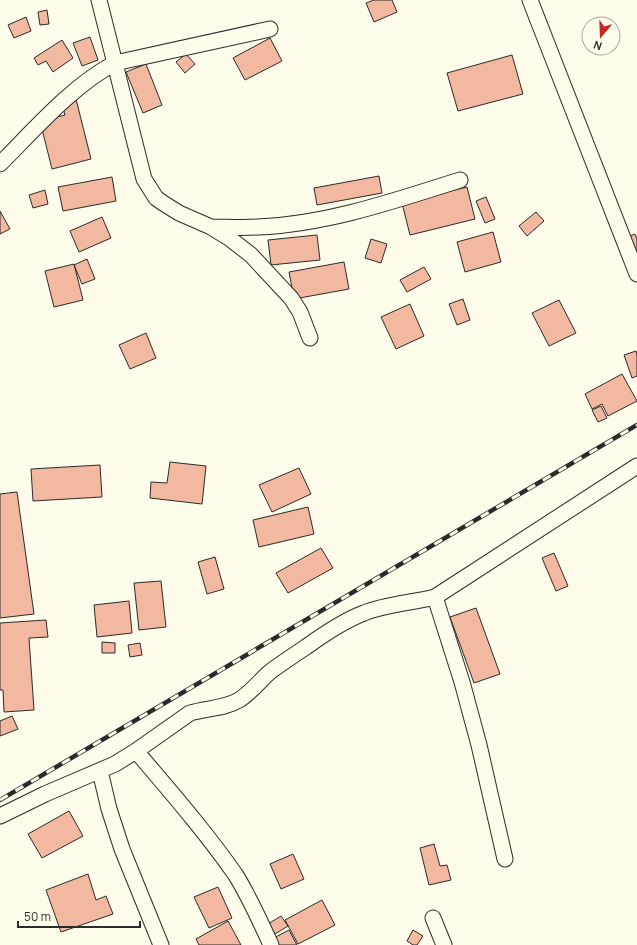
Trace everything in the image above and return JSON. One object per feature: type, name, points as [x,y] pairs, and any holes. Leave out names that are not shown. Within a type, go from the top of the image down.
[{"type":"street","points":[[99,0],[144,179],[156,198],[163,204],[179,213],[211,227],[229,238],[251,255],[291,298],[300,312],[310,338]]},
{"type":"street","points":[[530,0],[637,274]]},
{"type":"street","points":[[0,164],[69,96],[99,71],[115,64],[270,29]]},
{"type":"street","points":[[211,227],[258,227],[347,214],[398,200],[460,180]]},
{"type":"street","points":[[0,816],[45,794],[100,771],[136,751],[190,713],[223,707],[239,700],[256,687],[269,672],[333,629],[363,613],[382,607],[435,597],[637,466]]},
{"type":"street","points":[[435,597],[462,682],[479,745],[505,859]]},
{"type":"street","points":[[136,751],[191,815],[236,876],[271,945]]},
{"type":"street","points":[[100,771],[109,809],[122,849],[161,945]]},
{"type":"street","points":[[433,918],[444,945]]},
{"type":"building","points":[[374,0],[392,0],[397,12],[374,22],[366,3]]},
{"type":"building","points":[[47,10],[49,24],[40,25],[38,12]]},
{"type":"building","points":[[26,17],[31,31],[14,38],[8,25]]},
{"type":"building","points":[[90,37],[98,60],[82,66],[73,43]]},
{"type":"building","points":[[270,38],[282,61],[245,80],[233,58]]},
{"type":"building","points":[[62,40],[73,58],[53,72],[46,61],[38,65],[34,58]]},
{"type":"building","points":[[186,54],[195,64],[185,73],[176,62]]},
{"type":"building","points":[[512,55],[523,94],[458,111],[447,73]]},
{"type":"building","points":[[146,64],[162,105],[143,113],[126,72]]},
{"type":"building","points":[[76,99],[91,159],[52,169],[40,121],[65,115],[61,102]]},
{"type":"building","points":[[379,176],[382,193],[317,205],[314,188]]},
{"type":"building","points":[[112,177],[116,201],[63,211],[58,187]]},
{"type":"building","points":[[467,187],[475,219],[410,235],[402,203]]},
{"type":"building","points":[[45,190],[48,204],[33,208],[29,195]]},
{"type":"building","points":[[486,197],[495,219],[485,223],[476,201]]},
{"type":"building","points":[[0,211],[10,229],[0,234]]},
{"type":"building","points":[[536,212],[544,221],[527,236],[519,226]]},
{"type":"building","points":[[102,217],[111,238],[79,252],[70,231]]},
{"type":"building","points":[[493,232],[501,262],[465,272],[457,242]]},
{"type":"building","points":[[635,234],[637,239],[637,253],[631,255],[624,239]]},
{"type":"building","points":[[317,235],[320,260],[271,265],[268,240]]},
{"type":"building","points":[[371,239],[387,244],[381,263],[365,258]]},
{"type":"building","points":[[87,259],[95,279],[82,284],[74,265]]},
{"type":"building","points":[[344,262],[349,289],[294,299],[289,272]]},
{"type":"building","points":[[74,264],[83,300],[54,307],[45,271]]},
{"type":"building","points":[[424,267],[431,279],[407,292],[400,280]]},
{"type":"building","points":[[463,299],[470,320],[457,325],[449,304]]},
{"type":"building","points":[[559,300],[576,333],[549,346],[532,313]]},
{"type":"building","points":[[410,304],[424,336],[396,349],[381,317]]},
{"type":"building","points":[[146,333],[156,358],[130,369],[119,345]]},
{"type":"building","points":[[636,351],[637,376],[632,378],[624,355]]},
{"type":"building","points":[[622,374],[637,401],[608,416],[602,404],[592,409],[585,394]]},
{"type":"building","points":[[601,406],[607,418],[598,422],[592,410]]},
{"type":"building","points":[[170,462],[206,466],[202,504],[150,498],[151,482],[167,483]]},
{"type":"building","points":[[100,465],[102,497],[33,501],[31,469]]},
{"type":"building","points":[[299,468],[311,494],[272,512],[259,485]]},
{"type":"building","points":[[17,492],[34,614],[0,618],[0,494]]},
{"type":"building","points":[[308,507],[314,534],[259,547],[253,520]]},
{"type":"building","points":[[321,548],[333,568],[288,593],[276,573]]},
{"type":"building","points":[[554,553],[568,586],[556,591],[542,558]]},
{"type":"building","points":[[215,557],[224,589],[207,594],[198,562]]},
{"type":"building","points":[[161,581],[166,627],[139,630],[134,583]]},
{"type":"building","points":[[129,601],[132,633],[97,637],[94,605]]},
{"type":"building","points":[[476,608],[500,674],[474,683],[450,617]]},
{"type":"building","points":[[46,620],[48,637],[29,638],[34,710],[4,712],[3,690],[0,690],[0,623]]},
{"type":"building","points":[[102,642],[115,643],[115,653],[102,653]]},
{"type":"building","points":[[140,643],[142,655],[130,657],[128,645]]},
{"type":"building","points":[[12,716],[18,729],[0,736],[0,721]]},
{"type":"building","points":[[69,811],[83,836],[42,858],[28,834]]},
{"type":"building","points":[[434,844],[440,866],[447,865],[451,880],[429,885],[420,848]]},
{"type":"building","points":[[293,854],[304,879],[281,889],[270,864]]},
{"type":"building","points":[[88,874],[96,900],[106,896],[113,914],[61,932],[46,890]]},
{"type":"building","points":[[218,887],[232,918],[209,928],[194,897]]},
{"type":"building","points":[[322,900],[335,925],[298,944],[285,920]]},
{"type":"building","points":[[281,916],[288,926],[275,934],[268,924]]},
{"type":"building","points":[[228,921],[241,945],[199,945],[196,939]]},
{"type":"building","points":[[289,930],[297,945],[273,945],[270,940]]},
{"type":"building","points":[[413,930],[423,936],[417,945],[413,945],[407,941]]},
{"type":"railway","points":[[0,800],[637,425]]}]
